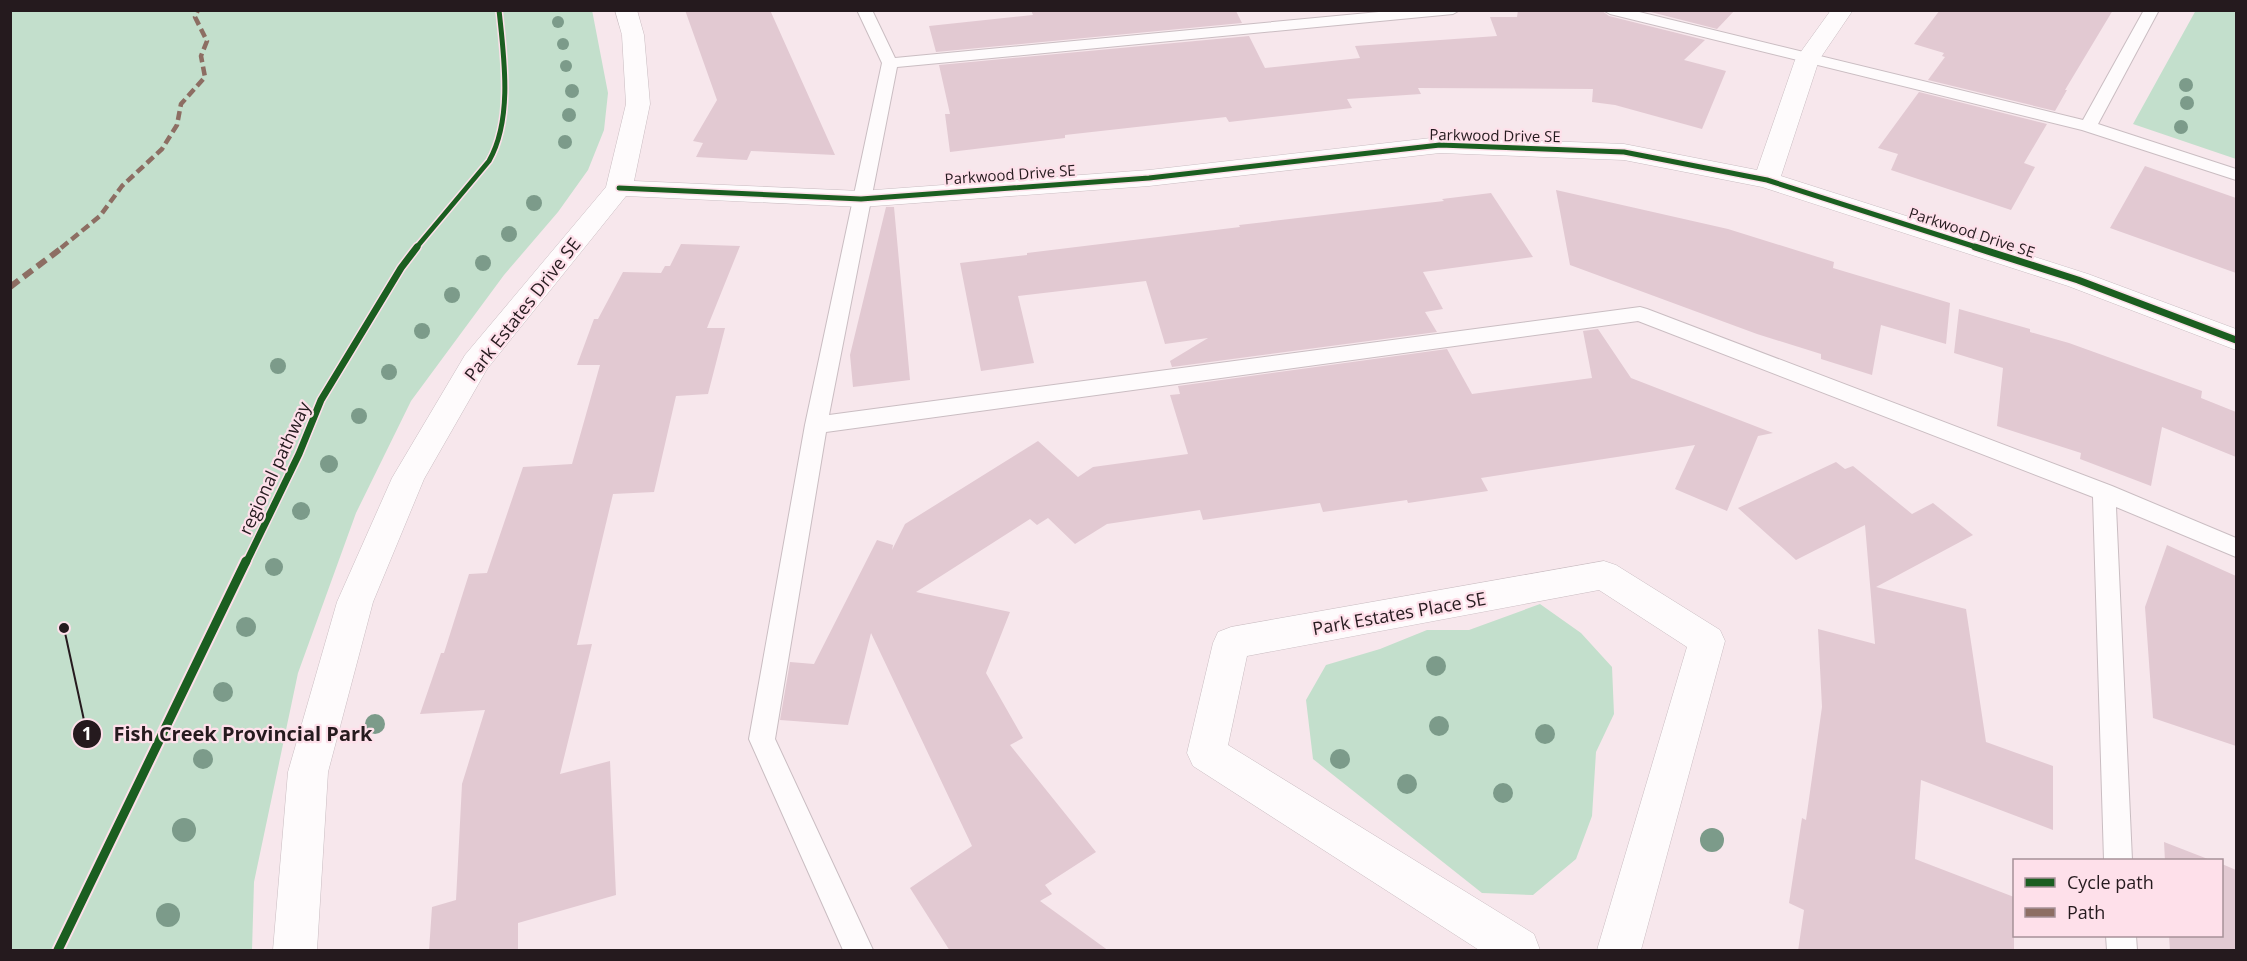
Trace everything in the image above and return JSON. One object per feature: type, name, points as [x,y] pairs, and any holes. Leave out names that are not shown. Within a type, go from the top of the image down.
[{"type":"street","name":"Park Estates Drive SE","points":[[295,951],[308,772],[355,602],[408,478],[476,362],[619,188],[638,104],[633,35],[626,10]]},
{"type":"street","points":[[1767,180],[1807,60],[1842,10]]},
{"type":"street","name":"Parkwood Drive SE","points":[[619,188],[861,199],[1149,178],[1440,145],[1623,152],[1767,180],[2078,280],[2236,340]]},
{"type":"street","name":"Park Estates Place SE","points":[[1518,951],[1207,753],[1231,643],[1604,575],[1707,641],[1619,951]]},
{"type":"lane","points":[[858,951],[762,739],[816,425],[890,63],[864,10]]},
{"type":"lane","points":[[890,63],[1453,10]]},
{"type":"lane","points":[[1610,10],[1807,60],[2088,126],[2236,175]]},
{"type":"lane","points":[[2088,126],[2152,10]]},
{"type":"lane","points":[[816,425],[1640,314],[2104,492],[2236,548]]},
{"type":"lane","points":[[2104,492],[2118,859]]},
{"type":"green space","points":[[592,10],[608,93],[604,130],[588,170],[558,212],[504,275],[411,401],[356,513],[298,673],[254,882],[252,950],[11,950],[11,11]]},
{"type":"green space","points":[[2196,10],[2236,11],[2236,159],[2133,124]]},
{"type":"green space","points":[[1540,604],[1581,633],[1612,667],[1614,714],[1596,752],[1592,816],[1576,859],[1533,895],[1482,893],[1313,759],[1306,700],[1326,665],[1380,649],[1427,630],[1469,630]]},
{"type":"building","points":[[685,10],[770,10],[835,155],[751,151],[747,160],[696,157],[703,143],[693,141],[717,100]]},
{"type":"building","points":[[1031,10],[1236,11],[1242,23],[936,52],[929,26],[1033,15]]},
{"type":"building","points":[[1518,10],[1601,10],[1609,16],[1705,40],[1684,60],[1726,71],[1702,129],[1615,105],[1592,102],[1593,89],[1418,88],[1421,94],[1347,99],[1352,108],[1229,122],[1226,117],[1065,135],[1065,138],[950,152],[945,114],[950,114],[939,65],[1249,36],[1265,68],[1360,58],[1355,46],[1497,36],[1490,17],[1517,17]]},
{"type":"building","points":[[1643,10],[1735,10],[1717,29]]},
{"type":"building","points":[[1940,10],[2113,10],[2055,111],[1928,80],[1945,57],[1942,56],[1944,53],[1914,44]]},
{"type":"building","points":[[1919,92],[2047,124],[2024,163],[2035,167],[2011,210],[1891,170],[1898,154],[1878,148]]},
{"type":"building","points":[[2145,166],[2236,198],[2236,273],[2110,228]]},
{"type":"building","points":[[1556,190],[1728,229],[1834,262],[1833,268],[1950,303],[1946,344],[1881,325],[1872,375],[1821,359],[1821,354],[1757,334],[1570,265]]},
{"type":"building","points":[[1491,193],[1533,257],[1423,272],[1443,309],[1425,312],[1437,332],[1172,367],[1170,361],[1208,338],[1165,344],[1146,281],[1018,296],[1034,363],[981,371],[960,263]]},
{"type":"building","points":[[886,207],[894,207],[910,380],[853,387],[850,355]]},
{"type":"building","points":[[681,244],[740,246],[707,328],[725,328],[708,394],[676,396],[654,492],[613,494],[577,645],[592,644],[560,774],[610,761],[616,895],[518,923],[518,951],[429,951],[432,907],[456,900],[462,784],[485,710],[420,714],[441,653],[444,653],[469,574],[487,573],[523,467],[572,464],[600,365],[577,365],[594,319],[598,319],[623,272],[661,273],[665,266],[670,266]]},
{"type":"building","points":[[1959,309],[2030,329],[2030,332],[2069,343],[2202,391],[2201,398],[2236,412],[2236,457],[2162,427],[2151,486],[2080,459],[2081,453],[1997,426],[2003,368],[1954,353]]},
{"type":"building","points":[[1598,329],[1631,378],[1773,433],[1758,436],[1727,511],[1675,489],[1695,445],[1481,478],[1488,491],[1408,503],[1407,500],[1323,512],[1320,503],[1203,520],[1200,510],[1107,524],[1075,544],[1048,518],[1037,525],[1030,519],[916,592],[1010,612],[986,673],[1023,738],[1010,745],[1096,852],[1045,885],[1052,894],[1040,901],[1109,951],[950,951],[910,888],[972,846],[871,633],[848,725],[780,720],[790,662],[814,664],[877,540],[893,545],[892,550],[905,524],[1038,441],[1078,477],[1093,467],[1188,454],[1170,395],[1180,394],[1178,386],[1447,349],[1472,394],[1592,378],[1583,331]]},
{"type":"building","points":[[1836,462],[1845,469],[1853,466],[1912,514],[1933,503],[1973,535],[1876,587],[1966,609],[1986,742],[2053,766],[2053,830],[1921,780],[1915,859],[2013,897],[2014,951],[1798,951],[1804,910],[1789,903],[1802,818],[1806,820],[1822,707],[1818,629],[1875,644],[1865,525],[1796,560],[1738,508]]},
{"type":"building","points":[[2167,545],[2236,576],[2236,746],[2153,718],[2145,607]]},
{"type":"building","points":[[2164,842],[2208,859],[2165,859]]},
{"type":"building","points":[[2223,864],[2236,870],[2236,951],[2170,951],[2169,937],[2223,937]]},
{"type":"marked path","points":[[10,287],[86,229],[100,216],[122,186],[162,149],[177,125],[181,104],[205,77],[201,56],[207,41],[195,17],[198,10]]},
{"type":"cycle path","name":"regional pathway","points":[[58,950],[299,454],[321,400],[401,268],[439,218],[489,161],[497,147],[504,112],[499,10]]},
{"type":"cycle path","points":[[619,188],[861,199],[1149,178],[1440,145],[1624,152],[1767,180],[2078,280],[2236,340]]},
{"type":"place","name":"Fish Creek Provincial Park","points":[[64,628]]}]
